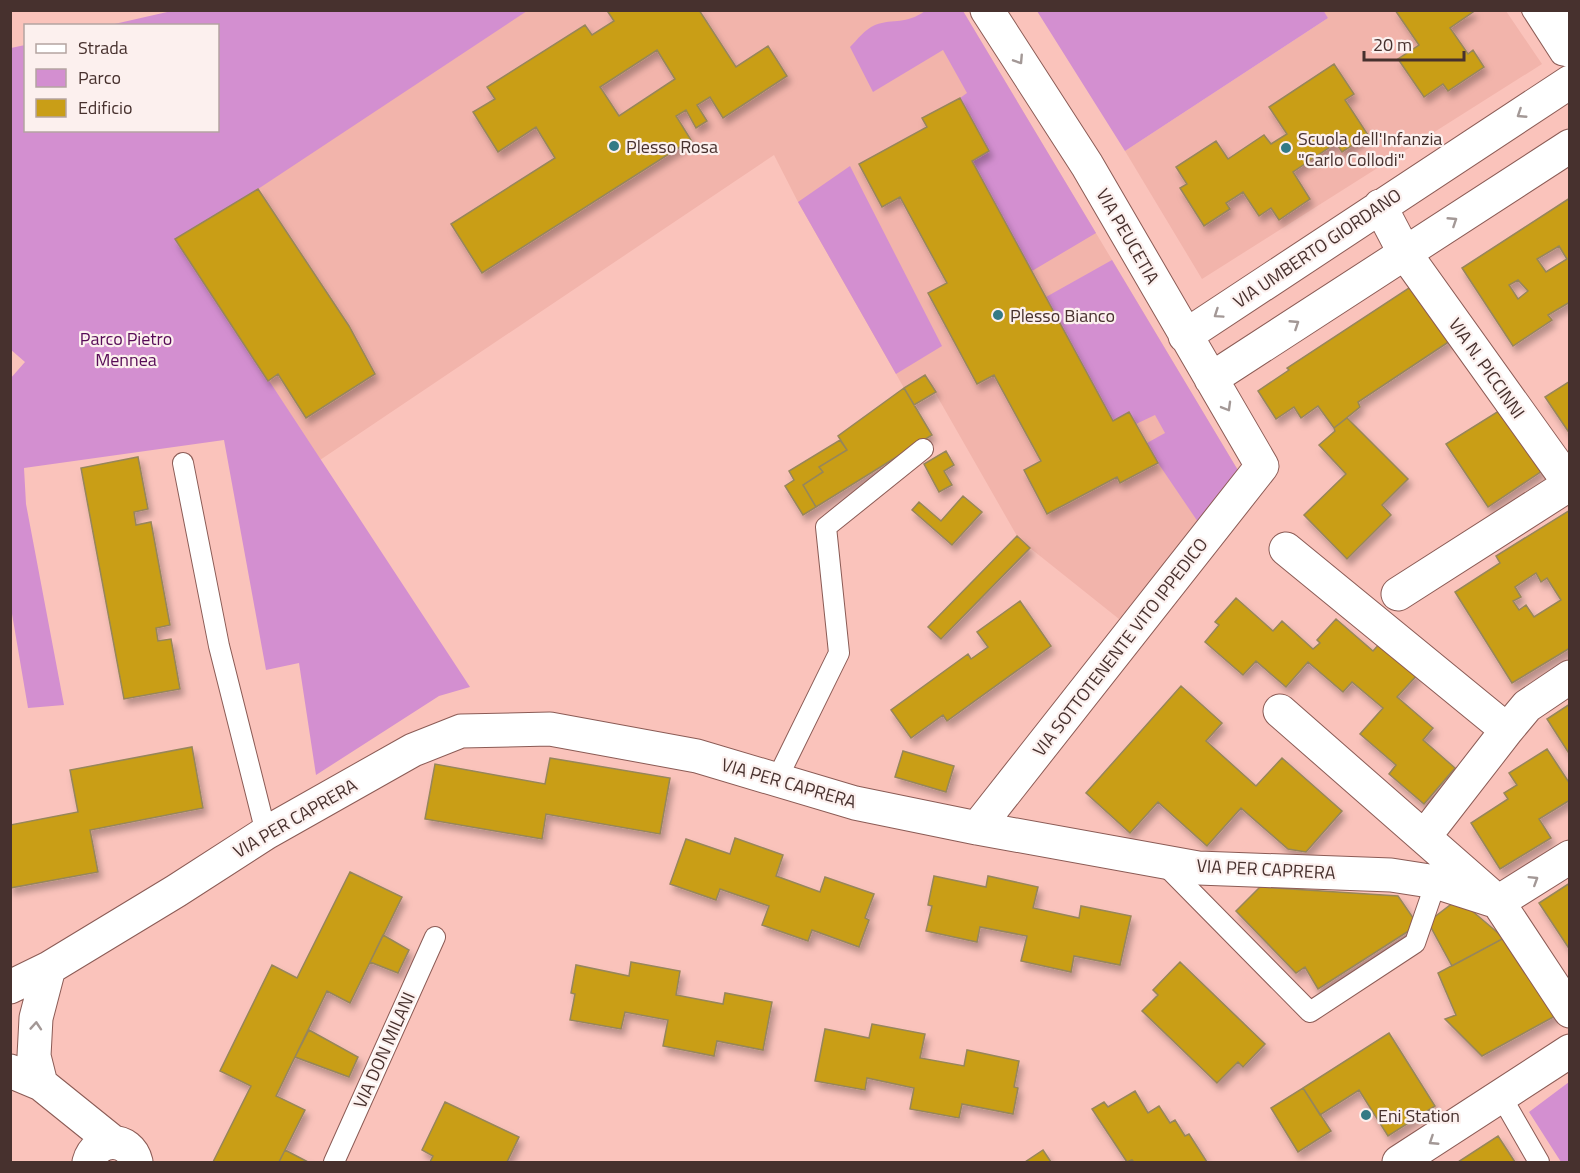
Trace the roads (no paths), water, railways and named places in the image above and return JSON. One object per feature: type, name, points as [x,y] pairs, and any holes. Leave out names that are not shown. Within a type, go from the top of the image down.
[{"type":"street","name":"VIA PEUCETIA","points":[[987,10],[1087,165],[1262,466]]},
{"type":"street","points":[[1555,10],[1569,34]]},
{"type":"street","name":"VIA UMBERTO GIORDANO","points":[[1185,336],[1569,82]]},
{"type":"street","points":[[1211,379],[1569,146]]},
{"type":"street","name":"VIA N. PICCINNI","points":[[1380,206],[1404,252],[1569,484]]},
{"type":"street","name":"VIA SOTTOTENENTE VITO IPPEDICO","points":[[977,828],[1262,466]]},
{"type":"street","points":[[1398,594],[1569,484]]},
{"type":"street","points":[[1286,549],[1506,730]]},
{"type":"street","points":[[1424,837],[1527,706],[1569,677]]},
{"type":"street","points":[[1280,711],[1498,902],[1569,1011]]},
{"type":"street","name":"VIA PER CAPRERA","points":[[10,987],[48,968],[176,891],[266,833],[413,750],[461,730],[550,729],[697,756],[855,803],[977,828],[1198,868],[1391,875],[1436,882],[1498,902]]},
{"type":"street","points":[[1498,902],[1569,857]]},
{"type":"street","points":[[41,1084],[34,1056],[36,1018],[48,968]]},
{"type":"street","points":[[1399,1162],[1569,1051]]},
{"type":"street","points":[[10,1071],[41,1084],[113,1156]]},
{"type":"lane","points":[[1532,10],[1561,55],[1569,57]]},
{"type":"lane","points":[[777,779],[838,653],[826,526],[923,449]]},
{"type":"lane","points":[[183,463],[219,646],[266,833]]},
{"type":"lane","points":[[1162,861],[1310,1012],[1415,943],[1436,882]]},
{"type":"lane","name":"VIA DON MILANI","points":[[334,1162],[435,937]]},
{"type":"lane","points":[[1501,1096],[1539,1162]]},
{"type":"place","name":"Plesso Rosa","points":[[614,146]]},
{"type":"place","name":"Scuola dell'Infanzia \"Carlo Collodi\"","points":[[1286,148]]},
{"type":"place","name":"Plesso Bianco","points":[[998,315]]},
{"type":"place","name":"Eni Station","points":[[1366,1115]]},
{"type":"park label","name":"Parco Pietro Mennea","points":[[126,348]]}]
